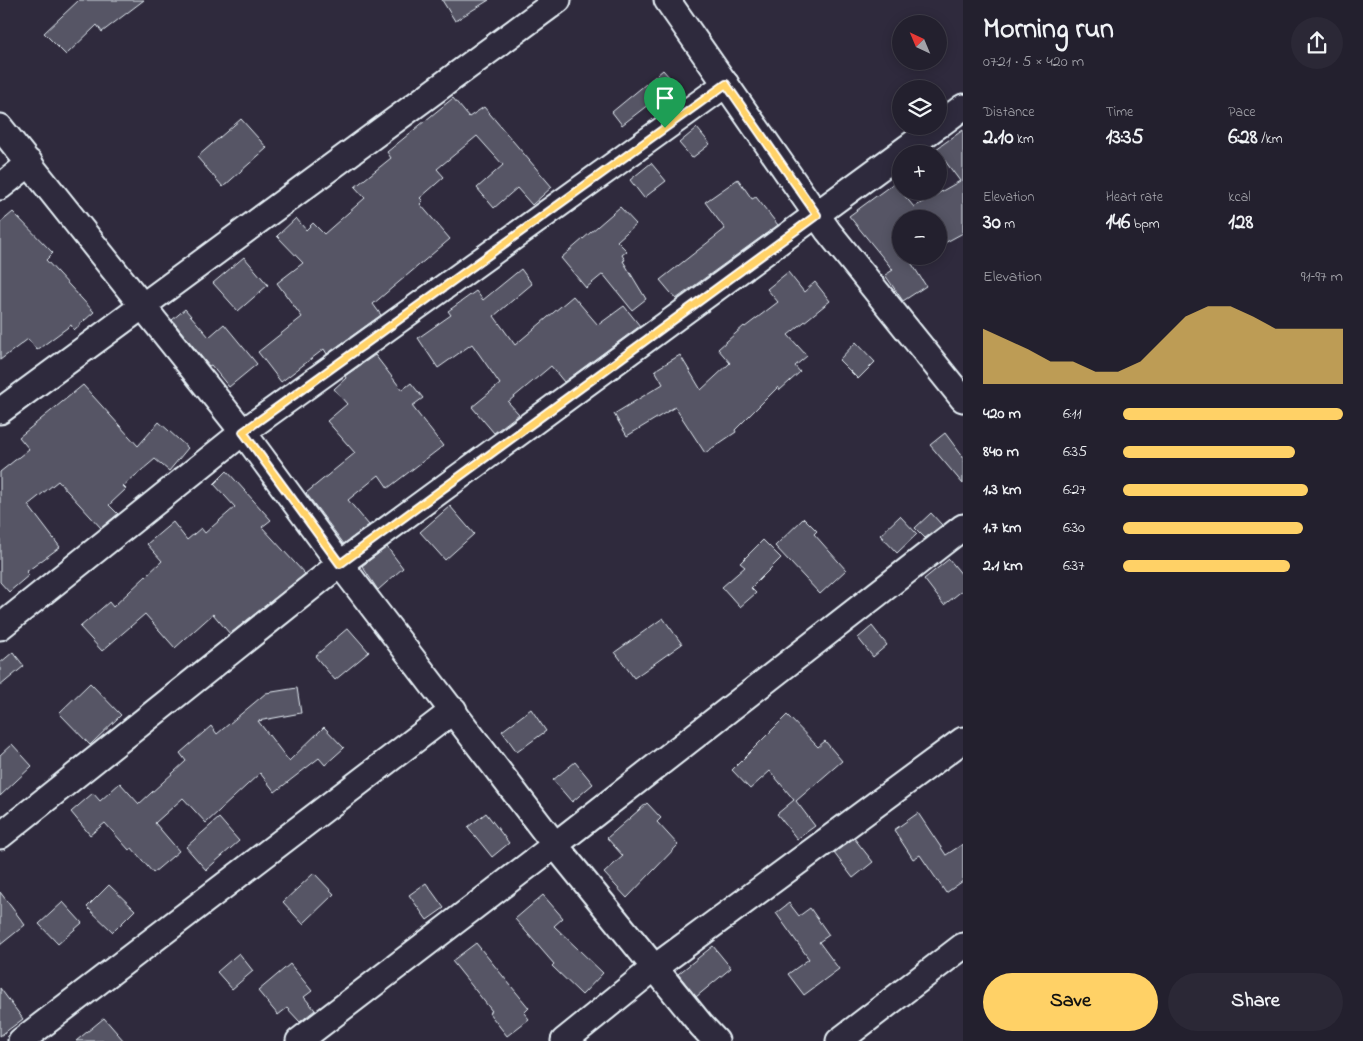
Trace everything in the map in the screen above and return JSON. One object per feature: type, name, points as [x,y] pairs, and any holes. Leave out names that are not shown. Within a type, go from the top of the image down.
[{"type":"street","points":[[0,411],[558,0]]},
{"type":"street","points":[[667,0],[817,215],[963,399]]},
{"type":"street","points":[[0,627],[243,432],[726,84]]},
{"type":"street","points":[[947,119],[963,107]]},
{"type":"street","points":[[0,127],[243,432],[340,564],[454,710],[555,845],[654,968],[716,1041]]},
{"type":"street","points":[[0,836],[340,564],[926,135]]},
{"type":"street","points":[[0,186],[30,163]]},
{"type":"street","points":[[299,1041],[555,845],[963,527]]},
{"type":"street","points":[[21,1041],[454,710]]},
{"type":"street","points":[[564,1041],[654,968],[963,740]]},
{"type":"street","points":[[840,1041],[963,946]]},
{"type":"building","points":[[79,0],[144,0],[102,32],[97,25],[66,55],[44,33]]},
{"type":"building","points":[[442,0],[489,0],[455,21]]},
{"type":"building","points":[[663,70],[677,86],[656,104],[653,101],[622,125],[612,112]]},
{"type":"building","points":[[453,98],[469,117],[484,107],[552,187],[532,205],[517,188],[494,208],[477,188],[503,165],[477,136],[437,169],[444,177],[420,198],[423,201],[420,204],[450,239],[373,304],[381,315],[327,354],[324,349],[281,382],[258,352],[302,317],[277,283],[303,263],[277,236],[296,218],[306,230],[313,223],[324,234],[365,198],[355,187],[391,158],[387,152]]},
{"type":"building","points":[[241,119],[267,148],[223,187],[197,157]]},
{"type":"building","points":[[697,128],[710,144],[692,158],[679,143]]},
{"type":"building","points":[[963,130],[963,233],[947,242],[947,210],[892,210],[892,265],[913,265],[926,286],[903,301],[885,275],[893,270],[849,216],[892,184],[892,200],[908,200],[914,207],[926,200],[947,200],[947,188],[960,181],[947,164],[947,145],[942,145]]},
{"type":"building","points":[[651,163],[666,181],[644,198],[630,180]]},
{"type":"building","points":[[738,179],[752,199],[756,197],[778,225],[676,299],[660,280],[725,229],[705,202]]},
{"type":"building","points":[[620,207],[636,224],[617,241],[627,251],[622,255],[625,260],[623,261],[646,299],[632,310],[603,274],[586,288],[561,258]]},
{"type":"building","points":[[13,212],[53,253],[46,260],[94,312],[74,330],[71,325],[37,350],[28,339],[0,360],[0,223]]},
{"type":"building","points":[[244,257],[268,285],[238,311],[213,283]]},
{"type":"building","points":[[521,269],[532,284],[494,316],[515,345],[573,296],[598,325],[624,306],[640,326],[564,382],[551,366],[508,402],[519,414],[494,433],[472,407],[500,384],[472,344],[438,368],[418,338],[451,315],[448,311],[476,291],[483,300]]},
{"type":"building","points":[[788,272],[804,292],[815,282],[830,301],[788,335],[807,356],[795,366],[800,372],[780,390],[778,387],[735,430],[736,432],[705,453],[675,407],[627,436],[614,414],[663,384],[655,370],[680,355],[701,390],[730,363],[718,349],[744,326],[778,302],[767,289]]},
{"type":"building","points":[[185,309],[209,337],[224,324],[257,364],[229,387],[211,365],[209,366],[172,320]]},
{"type":"building","points":[[856,342],[875,362],[858,379],[839,360]]},
{"type":"building","points":[[375,355],[402,390],[411,383],[423,398],[412,406],[443,446],[388,488],[379,475],[348,500],[369,525],[344,544],[306,493],[355,453],[327,421],[347,404],[334,389],[346,378],[345,376]]},
{"type":"building","points":[[83,385],[138,446],[159,422],[188,448],[169,471],[155,459],[123,486],[126,489],[109,505],[118,514],[101,528],[58,481],[28,505],[60,547],[26,572],[29,575],[9,592],[0,582],[0,472],[29,449],[19,437]]},
{"type":"building","points":[[945,433],[963,457],[963,484],[930,445]]},
{"type":"building","points":[[227,471],[271,520],[262,527],[305,574],[230,634],[213,614],[175,648],[145,614],[102,651],[80,627],[109,602],[113,607],[162,561],[147,544],[173,522],[187,540],[201,528],[205,533],[235,507],[214,484]]},
{"type":"building","points":[[450,506],[474,534],[445,560],[420,532]]},
{"type":"building","points":[[931,513],[942,525],[925,538],[915,528]]},
{"type":"building","points":[[900,516],[917,534],[897,553],[880,535]]},
{"type":"building","points":[[804,518],[817,531],[814,534],[846,570],[820,594],[775,546]]},
{"type":"building","points":[[763,540],[781,558],[751,588],[756,593],[740,607],[722,587],[745,567],[740,563]]},
{"type":"building","points":[[387,547],[403,568],[378,590],[362,566]]},
{"type":"building","points":[[949,559],[963,576],[963,590],[944,605],[924,579]]},
{"type":"building","points":[[663,618],[682,644],[634,678],[615,652]]},
{"type":"building","points":[[872,626],[887,645],[873,657],[858,638]]},
{"type":"building","points":[[348,628],[369,652],[335,680],[315,656]]},
{"type":"building","points":[[13,652],[24,666],[0,686],[0,663]]},
{"type":"building","points":[[90,683],[121,715],[90,745],[59,713]]},
{"type":"building","points":[[297,688],[301,713],[258,721],[289,761],[324,727],[344,748],[325,765],[319,758],[275,792],[260,773],[206,823],[183,798],[155,823],[179,851],[153,873],[132,848],[129,850],[105,823],[90,835],[71,812],[93,793],[100,801],[120,783],[139,804],[186,761],[180,753],[211,726],[217,734],[266,693]]},
{"type":"building","points":[[531,709],[546,731],[517,752],[502,731]]},
{"type":"building","points":[[787,715],[818,747],[825,741],[842,761],[796,801],[815,826],[797,839],[777,814],[794,800],[770,771],[750,789],[732,770]]},
{"type":"building","points":[[12,744],[32,766],[0,796],[0,755]]},
{"type":"building","points":[[575,762],[593,784],[572,802],[553,780]]},
{"type":"building","points":[[647,803],[661,818],[657,822],[678,845],[627,898],[604,873],[623,856],[607,838]]},
{"type":"building","points":[[486,813],[509,843],[492,857],[468,827]]},
{"type":"building","points":[[918,813],[946,855],[963,844],[963,881],[946,893],[920,855],[913,859],[894,830]]},
{"type":"building","points":[[219,818],[239,841],[206,870],[186,847]]},
{"type":"building","points":[[854,838],[873,862],[853,878],[834,853]]},
{"type":"building","points":[[314,873],[334,894],[303,924],[283,902]]},
{"type":"building","points":[[426,883],[444,908],[427,920],[409,895]]},
{"type":"building","points":[[109,885],[135,910],[113,932],[87,907]]},
{"type":"building","points":[[0,892],[25,925],[0,945]]},
{"type":"building","points":[[543,895],[563,918],[554,926],[603,973],[582,995],[552,966],[554,964],[515,919]]},
{"type":"building","points":[[63,902],[82,923],[58,944],[39,924]]},
{"type":"building","points":[[789,903],[799,916],[810,908],[829,935],[819,942],[839,969],[804,995],[788,974],[809,959],[776,913]]},
{"type":"building","points":[[476,943],[529,1008],[524,1013],[529,1019],[507,1036],[489,1013],[492,1011],[452,961]]},
{"type":"building","points":[[713,946],[731,968],[696,997],[678,974]]},
{"type":"building","points":[[239,953],[253,971],[232,989],[217,972]]},
{"type":"building","points":[[290,964],[312,991],[304,997],[315,1010],[300,1022],[287,1008],[278,1015],[258,991]]},
{"type":"building","points":[[0,988],[23,1019],[0,1036]]},
{"type":"building","points":[[104,1018],[124,1041],[76,1041]]},
{"type":"route","points":[[726,84],[817,215],[340,564],[243,432],[665,128],[726,84]]}]
